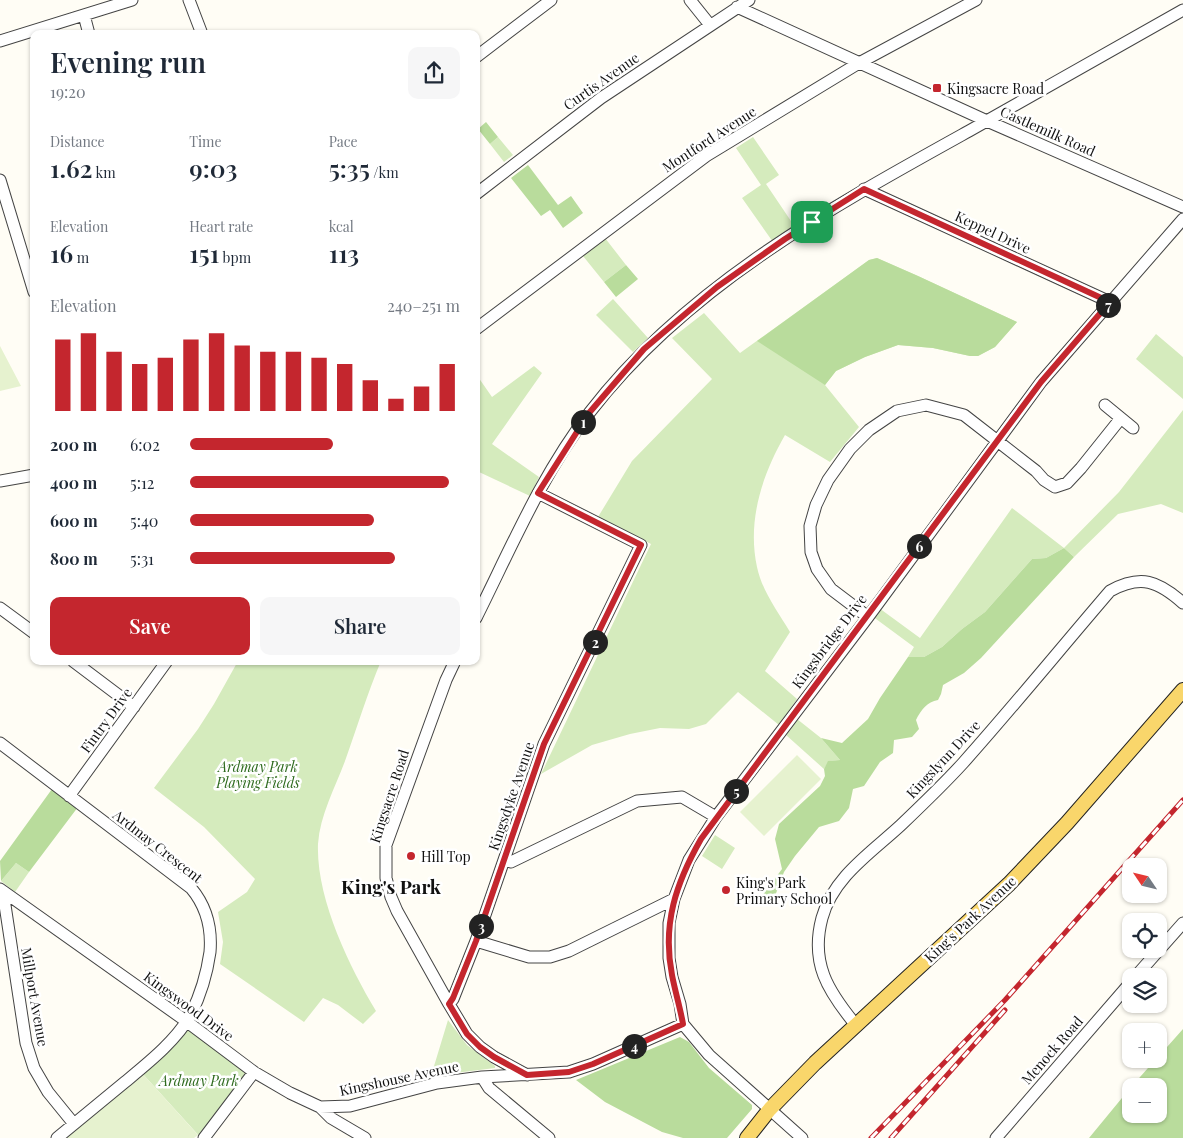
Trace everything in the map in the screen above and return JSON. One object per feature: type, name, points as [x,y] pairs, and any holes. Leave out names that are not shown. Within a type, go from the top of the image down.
[{"type":"main road","name":"King's Park Avenue","points":[[747,1138],[770,1109],[855,1024],[974,918],[1009,884],[1066,823],[1183,690]]},
{"type":"street","points":[[34,30],[132,0]]},
{"type":"street","points":[[189,0],[200,30]]},
{"type":"street","points":[[480,54],[551,0]]},
{"type":"street","points":[[690,0],[710,25]]},
{"type":"street","name":"Curtis Avenue","points":[[480,191],[601,98],[749,0]]},
{"type":"street","name":"Montford Avenue","points":[[480,326],[706,156],[859,63],[976,0]]},
{"type":"street","name":"Castlemilk Road","points":[[737,7],[987,121],[1183,207]]},
{"type":"street","points":[[480,610],[538,493],[589,413],[644,349],[717,287],[785,239],[864,189],[1183,10]]},
{"type":"street","points":[[84,14],[88,30]]},
{"type":"street","points":[[0,41],[30,31]]},
{"type":"street","points":[[0,180],[30,279]]},
{"type":"street","name":"Keppel Drive","points":[[864,189],[1110,302]]},
{"type":"street","name":"Kingsbridge Drive","points":[[802,1138],[709,1055],[683,1024],[669,958],[669,923],[674,899],[689,860],[716,817],[868,617],[1041,382],[1183,219]]},
{"type":"street","points":[[868,617],[831,589],[817,569],[811,552],[810,526],[816,505],[828,480],[850,449],[869,430],[897,411],[926,405],[964,415],[1036,471],[1044,480],[1055,486],[1067,483],[1121,418]]},
{"type":"street","points":[[1105,405],[1134,428]]},
{"type":"street","points":[[0,481],[30,476]]},
{"type":"street","name":"Kingsdyke Avenue","points":[[449,1004],[476,941],[544,744],[641,545],[538,493]]},
{"type":"street","name":"Kingslynn Drive","points":[[855,1024],[828,987],[821,972],[818,958],[819,931],[822,917],[836,887],[857,864],[962,764],[1110,591],[1132,581],[1147,581],[1162,586],[1183,603]]},
{"type":"street","points":[[0,608],[30,629]]},
{"type":"street","points":[[77,665],[134,707]]},
{"type":"street","name":"Fintry Drive","points":[[69,796],[164,665]]},
{"type":"street","name":"Kingsacre Road","points":[[453,665],[386,845],[386,883],[394,904],[467,1034],[494,1057],[527,1075]]},
{"type":"street","name":"Ardmay Crescent","points":[[0,743],[191,888],[202,904],[208,918],[211,940],[208,968],[200,992],[186,1021],[157,1055],[57,1138]]},
{"type":"street","points":[[504,860],[510,862],[637,801],[682,797],[716,817]]},
{"type":"street","name":"Kingswood Drive","points":[[2,890],[186,1021],[254,1072],[290,1093],[320,1107],[331,1118],[365,1138]]},
{"type":"street","name":"Millport Avenue","points":[[2,890],[26,1043],[34,1068],[48,1092],[74,1124]]},
{"type":"street","points":[[476,941],[529,958],[550,957],[569,951],[674,899]]},
{"type":"street","points":[[1143,968],[1183,923]]},
{"type":"street","name":"Menock Road","points":[[996,1138],[1122,992]]},
{"type":"street","name":"Kingshouse Avenue","points":[[320,1107],[350,1106],[437,1083],[482,1077],[569,1072],[593,1064],[683,1024]]},
{"type":"street","points":[[204,1138],[254,1072]]},
{"type":"street","points":[[482,1077],[489,1088],[549,1138]]},
{"type":"green space","points":[[486,122],[498,137],[490,144],[480,132],[480,127]]},
{"type":"green space","points":[[498,137],[513,155],[504,162],[490,144]]},
{"type":"green space","points":[[753,137],[779,175],[766,184],[795,227],[773,242],[742,198],[761,185],[736,148]]},
{"type":"green space","points":[[528,165],[558,205],[571,196],[583,213],[563,228],[550,210],[541,216],[511,178]]},
{"type":"green space","points":[[605,238],[626,265],[604,282],[583,256]]},
{"type":"green space","points":[[877,258],[1017,322],[995,347],[978,356],[933,348],[898,345],[865,357],[836,371],[825,385],[859,427],[830,462],[785,435],[763,482],[755,516],[754,550],[759,576],[771,601],[790,632],[765,671],[797,699],[779,725],[738,692],[706,724],[689,729],[660,728],[592,745],[541,774],[651,544],[598,517],[632,461],[712,379],[672,338],[704,313],[740,353],[869,260]]},
{"type":"green space","points":[[877,258],[1017,322],[995,347],[978,356],[933,348],[898,345],[865,357],[836,371],[825,385],[757,341],[869,260]]},
{"type":"green space","points":[[626,265],[638,279],[616,297],[604,282]]},
{"type":"green space","points":[[613,299],[648,338],[633,352],[596,315]]},
{"type":"green space","points":[[1156,334],[1183,357],[1183,399],[1136,359]]},
{"type":"green space","points":[[0,346],[21,386],[0,391]]},
{"type":"green space","points":[[534,366],[542,373],[492,444],[539,477],[530,496],[480,472],[480,380],[492,397]]},
{"type":"green space","points":[[1183,410],[1183,513],[1161,504],[1118,514],[1074,557],[1064,548],[1119,492]]},
{"type":"green space","points":[[1012,508],[1064,548],[1046,558],[1032,559],[985,612],[942,647],[924,657],[908,657],[914,647],[872,616],[879,608],[920,638]]},
{"type":"green space","points":[[1064,548],[1074,557],[981,658],[964,673],[943,685],[938,700],[928,705],[918,716],[916,720],[919,729],[912,737],[894,740],[893,753],[880,762],[864,786],[853,789],[849,808],[839,821],[819,827],[795,856],[784,872],[772,904],[759,900],[782,869],[775,839],[779,824],[820,786],[825,776],[824,769],[828,761],[840,760],[821,738],[842,743],[868,719],[908,657],[924,657],[942,647],[985,612],[1032,559],[1046,558]]},
{"type":"green space","name":"Ardmay Park Playing Fields","points":[[236,665],[379,665],[325,812],[318,844],[322,887],[328,909],[345,953],[376,1011],[363,1024],[338,1005],[323,998],[304,1022],[220,964],[223,942],[218,912],[247,892],[255,879],[204,827],[154,788],[198,729]]},
{"type":"green space","points":[[797,719],[821,738],[840,760],[829,761],[824,769],[786,735]]},
{"type":"green space","points":[[797,755],[821,779],[764,836],[740,812]]},
{"type":"green space","points":[[52,789],[78,807],[29,872],[16,863],[1,881],[0,861]]},
{"type":"green space","points":[[715,835],[735,848],[722,869],[702,856]]},
{"type":"green space","points":[[16,863],[29,872],[15,892],[1,881]]},
{"type":"green space","points":[[448,1020],[467,1045],[495,1066],[495,1068],[431,1076]]},
{"type":"green space","name":"Ardmay Park","points":[[187,1023],[251,1072],[201,1138],[141,1072]]},
{"type":"green space","points":[[1183,1029],[1183,1138],[1089,1138],[1122,1098],[1122,1123],[1167,1123],[1167,1078],[1139,1078],[1148,1068],[1167,1068],[1167,1047]]},
{"type":"green space","points":[[680,1037],[689,1042],[709,1068],[752,1105],[752,1109],[727,1138],[683,1138],[662,1132],[605,1102],[576,1080]]},
{"type":"green space","points":[[141,1072],[198,1135],[194,1138],[65,1138]]},
{"type":"railway","points":[[871,1138],[1005,1000],[1183,800]]},
{"type":"railway","points":[[891,1138],[1005,1010]]},
{"type":"place","name":"Kingsacre Road","points":[[937,88]]},
{"type":"place","name":"Hill Top","points":[[411,856]]},
{"type":"place","name":"King's Park Primary School","points":[[726,890]]},
{"type":"district","name":"King's Park","points":[[391,886]]},
{"type":"route","points":[[864,189],[1110,302],[1041,382],[701,839],[689,860],[674,899],[669,923],[669,958],[683,1024],[593,1064],[569,1072],[527,1075],[480,1047],[467,1034],[449,1004],[476,941],[544,744],[641,545],[538,493],[589,413],[644,349],[717,287],[812,222],[864,189]]}]
